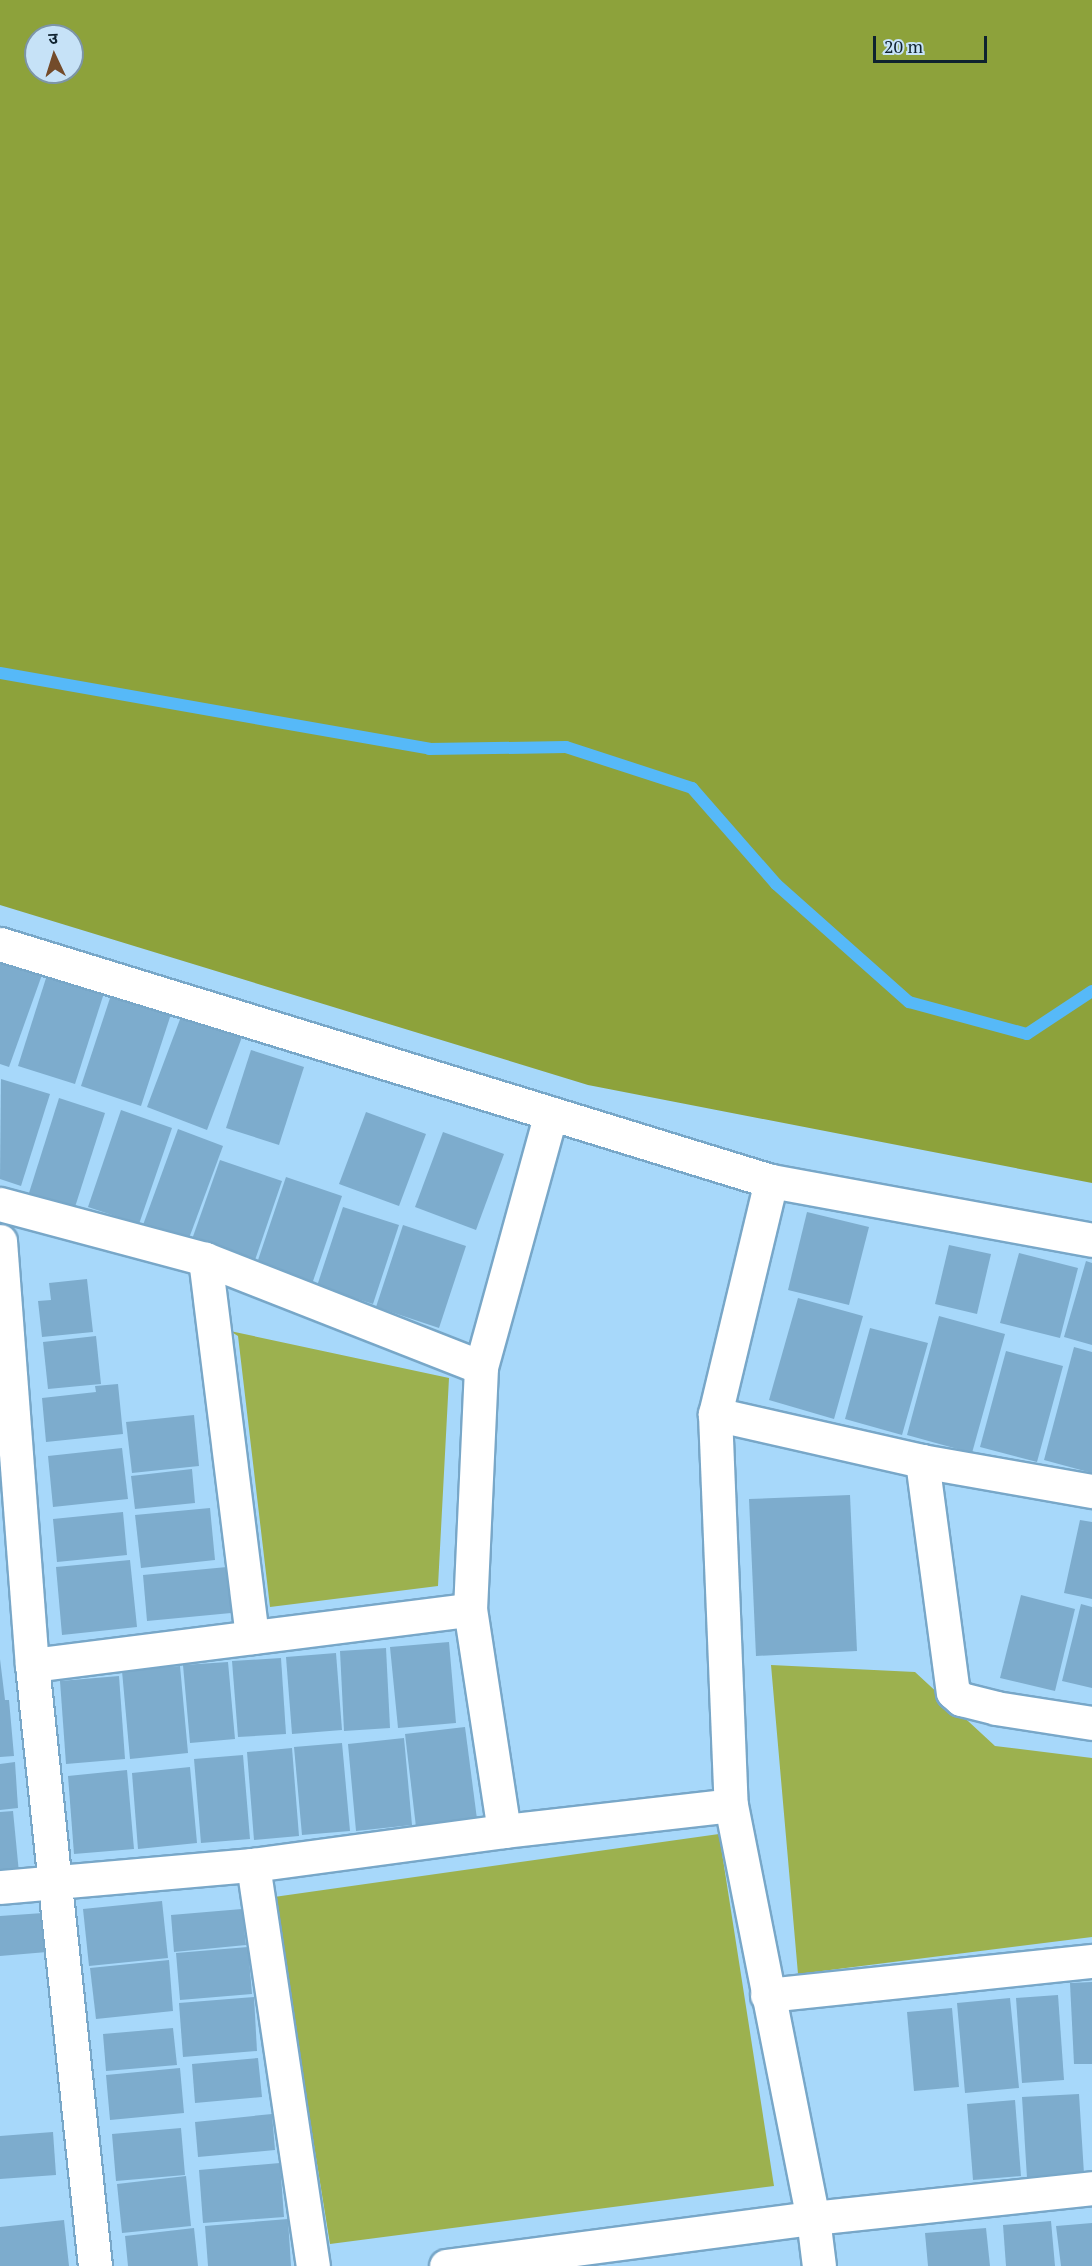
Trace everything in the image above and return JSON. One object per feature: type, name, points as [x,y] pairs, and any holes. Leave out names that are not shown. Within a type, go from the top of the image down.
[{"type":"street","points":[[0,944],[771,1181],[1092,1240]]},
{"type":"street","points":[[504,1831],[470,1610],[481,1367],[551,1113]]},
{"type":"street","points":[[771,1181],[715,1414],[731,1805],[813,2218],[819,2266]]},
{"type":"street","points":[[0,1204],[205,1259],[481,1367]]},
{"type":"street","points":[[0,1241],[32,1665],[95,2266]]},
{"type":"street","points":[[205,1259],[252,1636]]},
{"type":"street","points":[[715,1414],[922,1461],[1092,1491]]},
{"type":"street","points":[[922,1461],[952,1692],[961,1699],[996,1708],[1092,1723]]},
{"type":"street","points":[[32,1665],[470,1610]]},
{"type":"street","points":[[0,1887],[253,1865],[504,1831],[731,1805]]},
{"type":"street","points":[[253,1865],[313,2266]]},
{"type":"street","points":[[768,1995],[1092,1961]]},
{"type":"street","points":[[446,2266],[813,2218],[1092,2188]]},
{"type":"green space","points":[[0,0],[1092,0],[1092,1183],[588,1085],[0,905]]},
{"type":"green space","points":[[230,1331],[449,1378],[438,1586],[270,1607],[238,1336]]},
{"type":"green space","points":[[771,1665],[915,1672],[995,1746],[1092,1758],[1092,1937],[798,1974]]},
{"type":"green space","points":[[719,1834],[774,2186],[330,2244],[274,1897]]},
{"type":"building","points":[[0,956],[43,972],[9,1067],[0,1064]]},
{"type":"building","points":[[47,975],[104,993],[75,1084],[18,1066]]},
{"type":"building","points":[[112,992],[172,1011],[141,1106],[81,1086]]},
{"type":"building","points":[[182,1014],[242,1037],[207,1130],[147,1107]]},
{"type":"building","points":[[251,1050],[304,1067],[279,1145],[226,1128]]},
{"type":"building","points":[[1,1079],[50,1094],[21,1186],[0,1179]]},
{"type":"building","points":[[59,1098],[105,1113],[75,1207],[29,1193]]},
{"type":"building","points":[[121,1110],[172,1128],[139,1224],[88,1207]]},
{"type":"building","points":[[366,1112],[426,1134],[399,1206],[339,1184]]},
{"type":"building","points":[[178,1129],[223,1146],[188,1241],[143,1225]]},
{"type":"building","points":[[443,1132],[504,1154],[476,1230],[415,1207]]},
{"type":"building","points":[[220,1160],[282,1181],[253,1266],[190,1245]]},
{"type":"building","points":[[286,1177],[342,1196],[311,1287],[255,1269]]},
{"type":"building","points":[[343,1207],[399,1225],[373,1304],[317,1286]]},
{"type":"building","points":[[807,1212],[869,1227],[849,1305],[788,1290]]},
{"type":"building","points":[[403,1225],[466,1246],[439,1328],[376,1307]]},
{"type":"building","points":[[949,1245],[991,1254],[977,1314],[935,1304]]},
{"type":"building","points":[[1019,1253],[1078,1268],[1060,1338],[1000,1323]]},
{"type":"building","points":[[1086,1261],[1092,1263],[1092,1345],[1064,1337]]},
{"type":"building","points":[[87,1279],[93,1332],[42,1337],[38,1301],[51,1300],[49,1283]]},
{"type":"building","points":[[798,1298],[863,1316],[834,1419],[769,1400]]},
{"type":"building","points":[[939,1316],[1005,1334],[972,1453],[907,1435]]},
{"type":"building","points":[[870,1328],[928,1343],[902,1435],[845,1419]]},
{"type":"building","points":[[96,1336],[101,1384],[48,1389],[43,1342]]},
{"type":"building","points":[[1074,1347],[1092,1352],[1092,1473],[1044,1460]]},
{"type":"building","points":[[1006,1351],[1063,1366],[1037,1462],[980,1447]]},
{"type":"building","points":[[118,1384],[123,1434],[46,1442],[42,1398],[96,1392],[95,1386]]},
{"type":"building","points":[[194,1415],[199,1466],[132,1473],[126,1422]]},
{"type":"building","points":[[122,1448],[128,1499],[53,1507],[48,1456]]},
{"type":"building","points":[[192,1469],[195,1503],[135,1509],[131,1476]]},
{"type":"building","points":[[850,1495],[857,1651],[756,1656],[749,1499]]},
{"type":"building","points":[[210,1508],[215,1560],[141,1568],[135,1515]]},
{"type":"building","points":[[123,1512],[127,1555],[57,1562],[53,1519]]},
{"type":"building","points":[[1080,1520],[1092,1522],[1092,1599],[1064,1593]]},
{"type":"building","points":[[130,1560],[137,1627],[62,1635],[56,1567]]},
{"type":"building","points":[[227,1567],[231,1613],[147,1621],[143,1575]]},
{"type":"building","points":[[1021,1595],[1075,1609],[1055,1691],[1000,1678]]},
{"type":"building","points":[[1081,1604],[1092,1607],[1092,1688],[1062,1681]]},
{"type":"building","points":[[449,1642],[456,1723],[398,1728],[390,1647]]},
{"type":"building","points":[[386,1648],[390,1728],[344,1731],[340,1651]]},
{"type":"building","points":[[336,1653],[342,1730],[292,1734],[286,1657]]},
{"type":"building","points":[[281,1658],[286,1734],[238,1737],[232,1661]]},
{"type":"building","points":[[0,1659],[5,1700],[9,1700],[14,1756],[0,1757]]},
{"type":"building","points":[[228,1662],[235,1739],[190,1743],[183,1665]]},
{"type":"building","points":[[180,1666],[188,1753],[130,1759],[122,1671]]},
{"type":"building","points":[[119,1676],[125,1759],[66,1764],[60,1681]]},
{"type":"building","points":[[465,1727],[477,1819],[416,1827],[405,1734]]},
{"type":"building","points":[[404,1738],[412,1825],[356,1831],[348,1744]]},
{"type":"building","points":[[342,1743],[350,1831],[302,1835],[294,1747]]},
{"type":"building","points":[[292,1748],[299,1836],[254,1840],[247,1752]]},
{"type":"building","points":[[243,1755],[250,1839],[201,1843],[194,1759]]},
{"type":"building","points":[[15,1762],[18,1808],[0,1810],[0,1764]]},
{"type":"building","points":[[190,1767],[197,1843],[138,1849],[132,1773]]},
{"type":"building","points":[[127,1770],[134,1849],[74,1854],[68,1776]]},
{"type":"building","points":[[13,1811],[19,1873],[0,1875],[0,1812]]},
{"type":"building","points":[[162,1901],[168,1958],[89,1966],[83,1909]]},
{"type":"building","points":[[242,1909],[246,1945],[174,1952],[171,1915]]},
{"type":"building","points":[[43,1913],[47,1952],[0,1956],[0,1916]]},
{"type":"building","points":[[248,1947],[252,1994],[180,2000],[176,1953]]},
{"type":"building","points":[[169,1960],[173,2011],[96,2019],[90,1968]]},
{"type":"building","points":[[1092,1982],[1092,2064],[1074,2064],[1070,1983]]},
{"type":"building","points":[[1058,1995],[1064,2080],[1022,2083],[1016,1998]]},
{"type":"building","points":[[254,1997],[257,2051],[183,2057],[179,2003]]},
{"type":"building","points":[[1010,1998],[1019,2088],[965,2093],[957,2003]]},
{"type":"building","points":[[952,2008],[959,2087],[914,2091],[907,2012]]},
{"type":"building","points":[[173,2028],[177,2065],[106,2071],[103,2034]]},
{"type":"building","points":[[258,2058],[262,2097],[195,2103],[192,2064]]},
{"type":"building","points":[[180,2068],[184,2113],[110,2120],[106,2075]]},
{"type":"building","points":[[1079,2094],[1084,2174],[1027,2178],[1022,2097]]},
{"type":"building","points":[[1015,2100],[1021,2176],[973,2180],[967,2104]]},
{"type":"building","points":[[272,2114],[275,2150],[198,2157],[195,2122]]},
{"type":"building","points":[[181,2128],[185,2175],[116,2181],[112,2134]]},
{"type":"building","points":[[53,2132],[56,2175],[0,2179],[0,2136]]},
{"type":"building","points":[[280,2163],[284,2217],[203,2223],[199,2170]]},
{"type":"building","points":[[186,2176],[191,2226],[122,2233],[117,2184]]},
{"type":"building","points":[[288,2219],[291,2266],[208,2266],[205,2226]]},
{"type":"building","points":[[64,2220],[69,2266],[0,2266],[0,2227]]},
{"type":"building","points":[[1051,2221],[1055,2266],[1006,2266],[1003,2225]]},
{"type":"building","points":[[1092,2223],[1092,2266],[1061,2266],[1056,2226]]},
{"type":"building","points":[[194,2228],[198,2266],[128,2266],[125,2236]]},
{"type":"building","points":[[986,2228],[990,2266],[928,2266],[925,2233]]},
{"type":"waterway","points":[[0,673],[429,749],[566,747],[692,788],[776,884],[909,1002],[1027,1034],[1092,991]]}]
